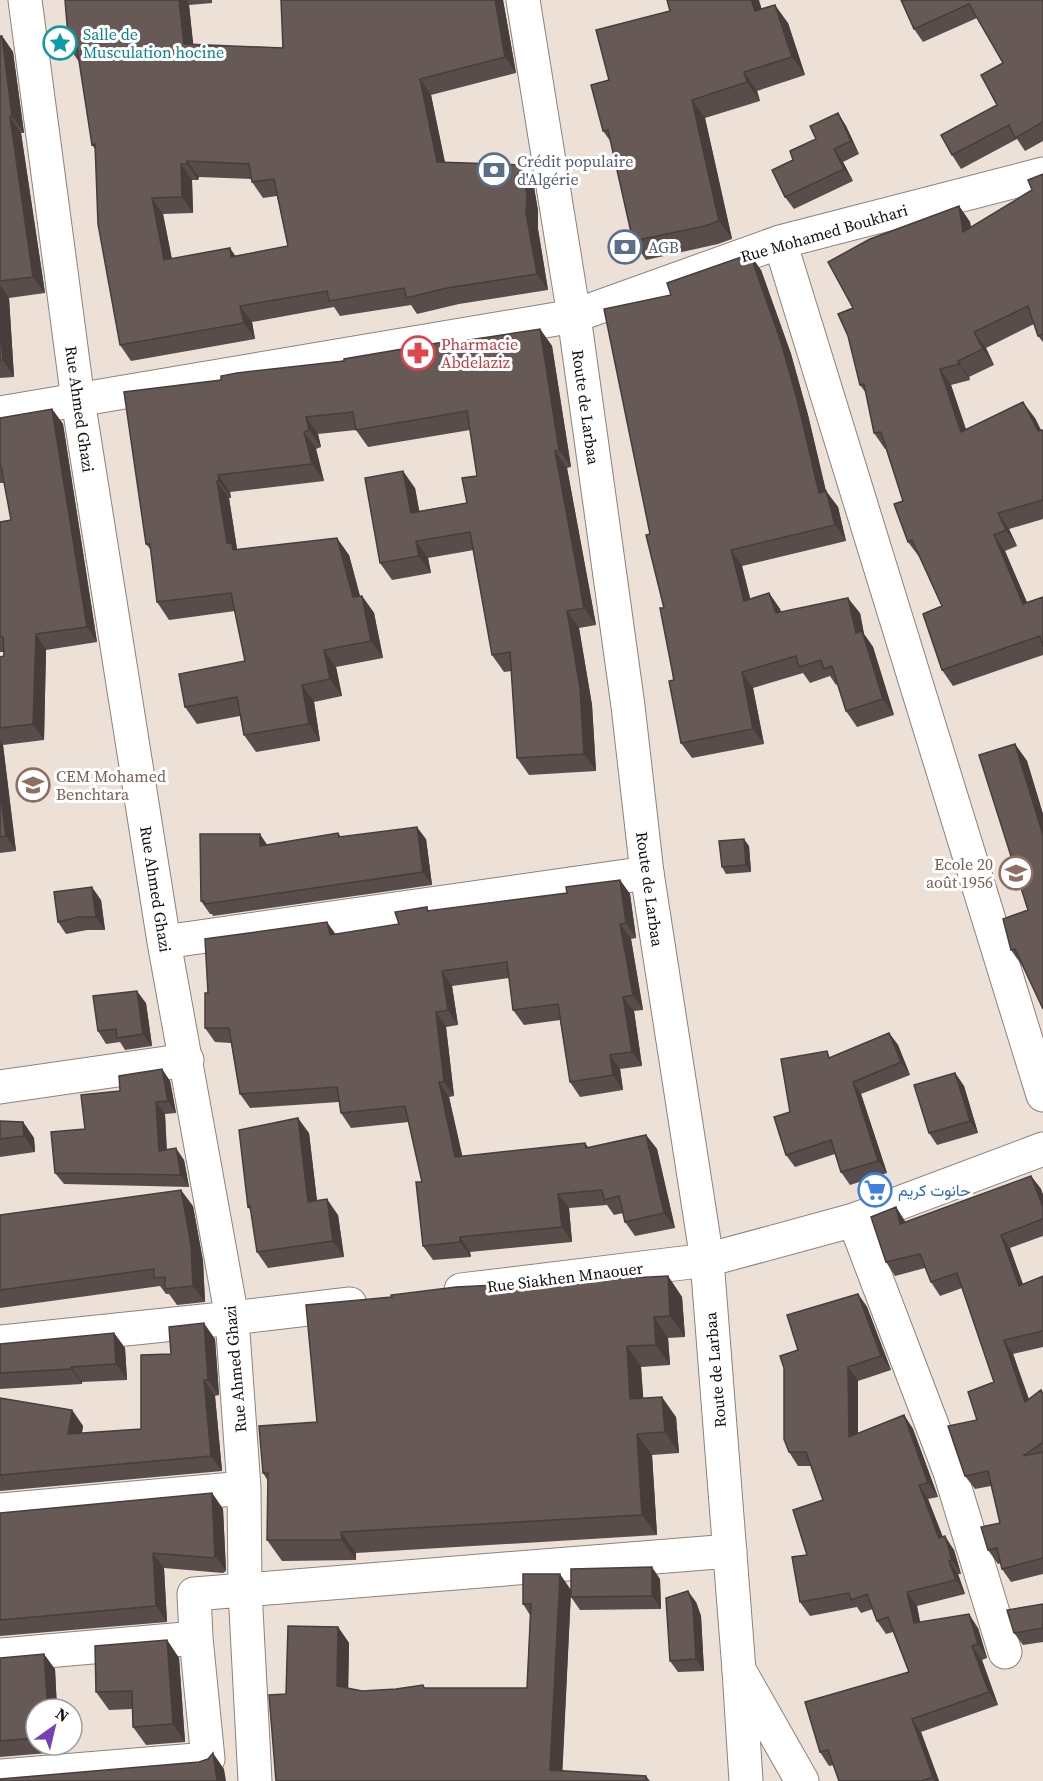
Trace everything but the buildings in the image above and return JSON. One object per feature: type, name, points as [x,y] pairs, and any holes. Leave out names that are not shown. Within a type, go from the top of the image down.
[{"type":"street","name":"Rue Ahmed Ghazi","points":[[25,0],[78,400],[164,942],[232,1318],[244,1488],[244,1590],[255,1781]]},
{"type":"street","name":"Route de Larbaa","points":[[523,0],[574,316],[628,706],[647,873],[707,1260],[740,1670],[746,1781]]},
{"type":"street","name":"Rue Mohamed Boukhari","points":[[0,413],[574,316],[780,242],[1043,174]]},
{"type":"street","points":[[780,242],[1043,1095]]},
{"type":"street","points":[[164,942],[647,873]]},
{"type":"street","points":[[0,1087],[187,1060]]},
{"type":"street","name":"Rue Siakhen Mnaouer","points":[[434,1293],[707,1260],[854,1220],[1043,1149]]},
{"type":"street","points":[[854,1220],[950,1472],[1005,1652]]},
{"type":"street","points":[[0,1342],[375,1301]]},
{"type":"street","points":[[0,1510],[244,1488]]},
{"type":"street","points":[[0,1776],[208,1759],[194,1594],[730,1551]]},
{"type":"street","points":[[0,1655],[196,1638]]},
{"type":"street","points":[[740,1670],[802,1781]]},
{"type":"place","name":"Salle de Musculation hocine","points":[[60,43]]},
{"type":"place","name":"Crédit populaire d'Algérie","points":[[494,170]]},
{"type":"place","name":"AGB","points":[[625,247]]},
{"type":"place","name":"Pharmacie Abdelaziz","points":[[418,353]]},
{"type":"place","name":"CEM Mohamed Benchtara","points":[[33,785]]},
{"type":"place","name":"Ecole 20 août 1956","points":[[1016,873]]},
{"type":"place","name":"حانوت كريم","points":[[875,1190]]}]
